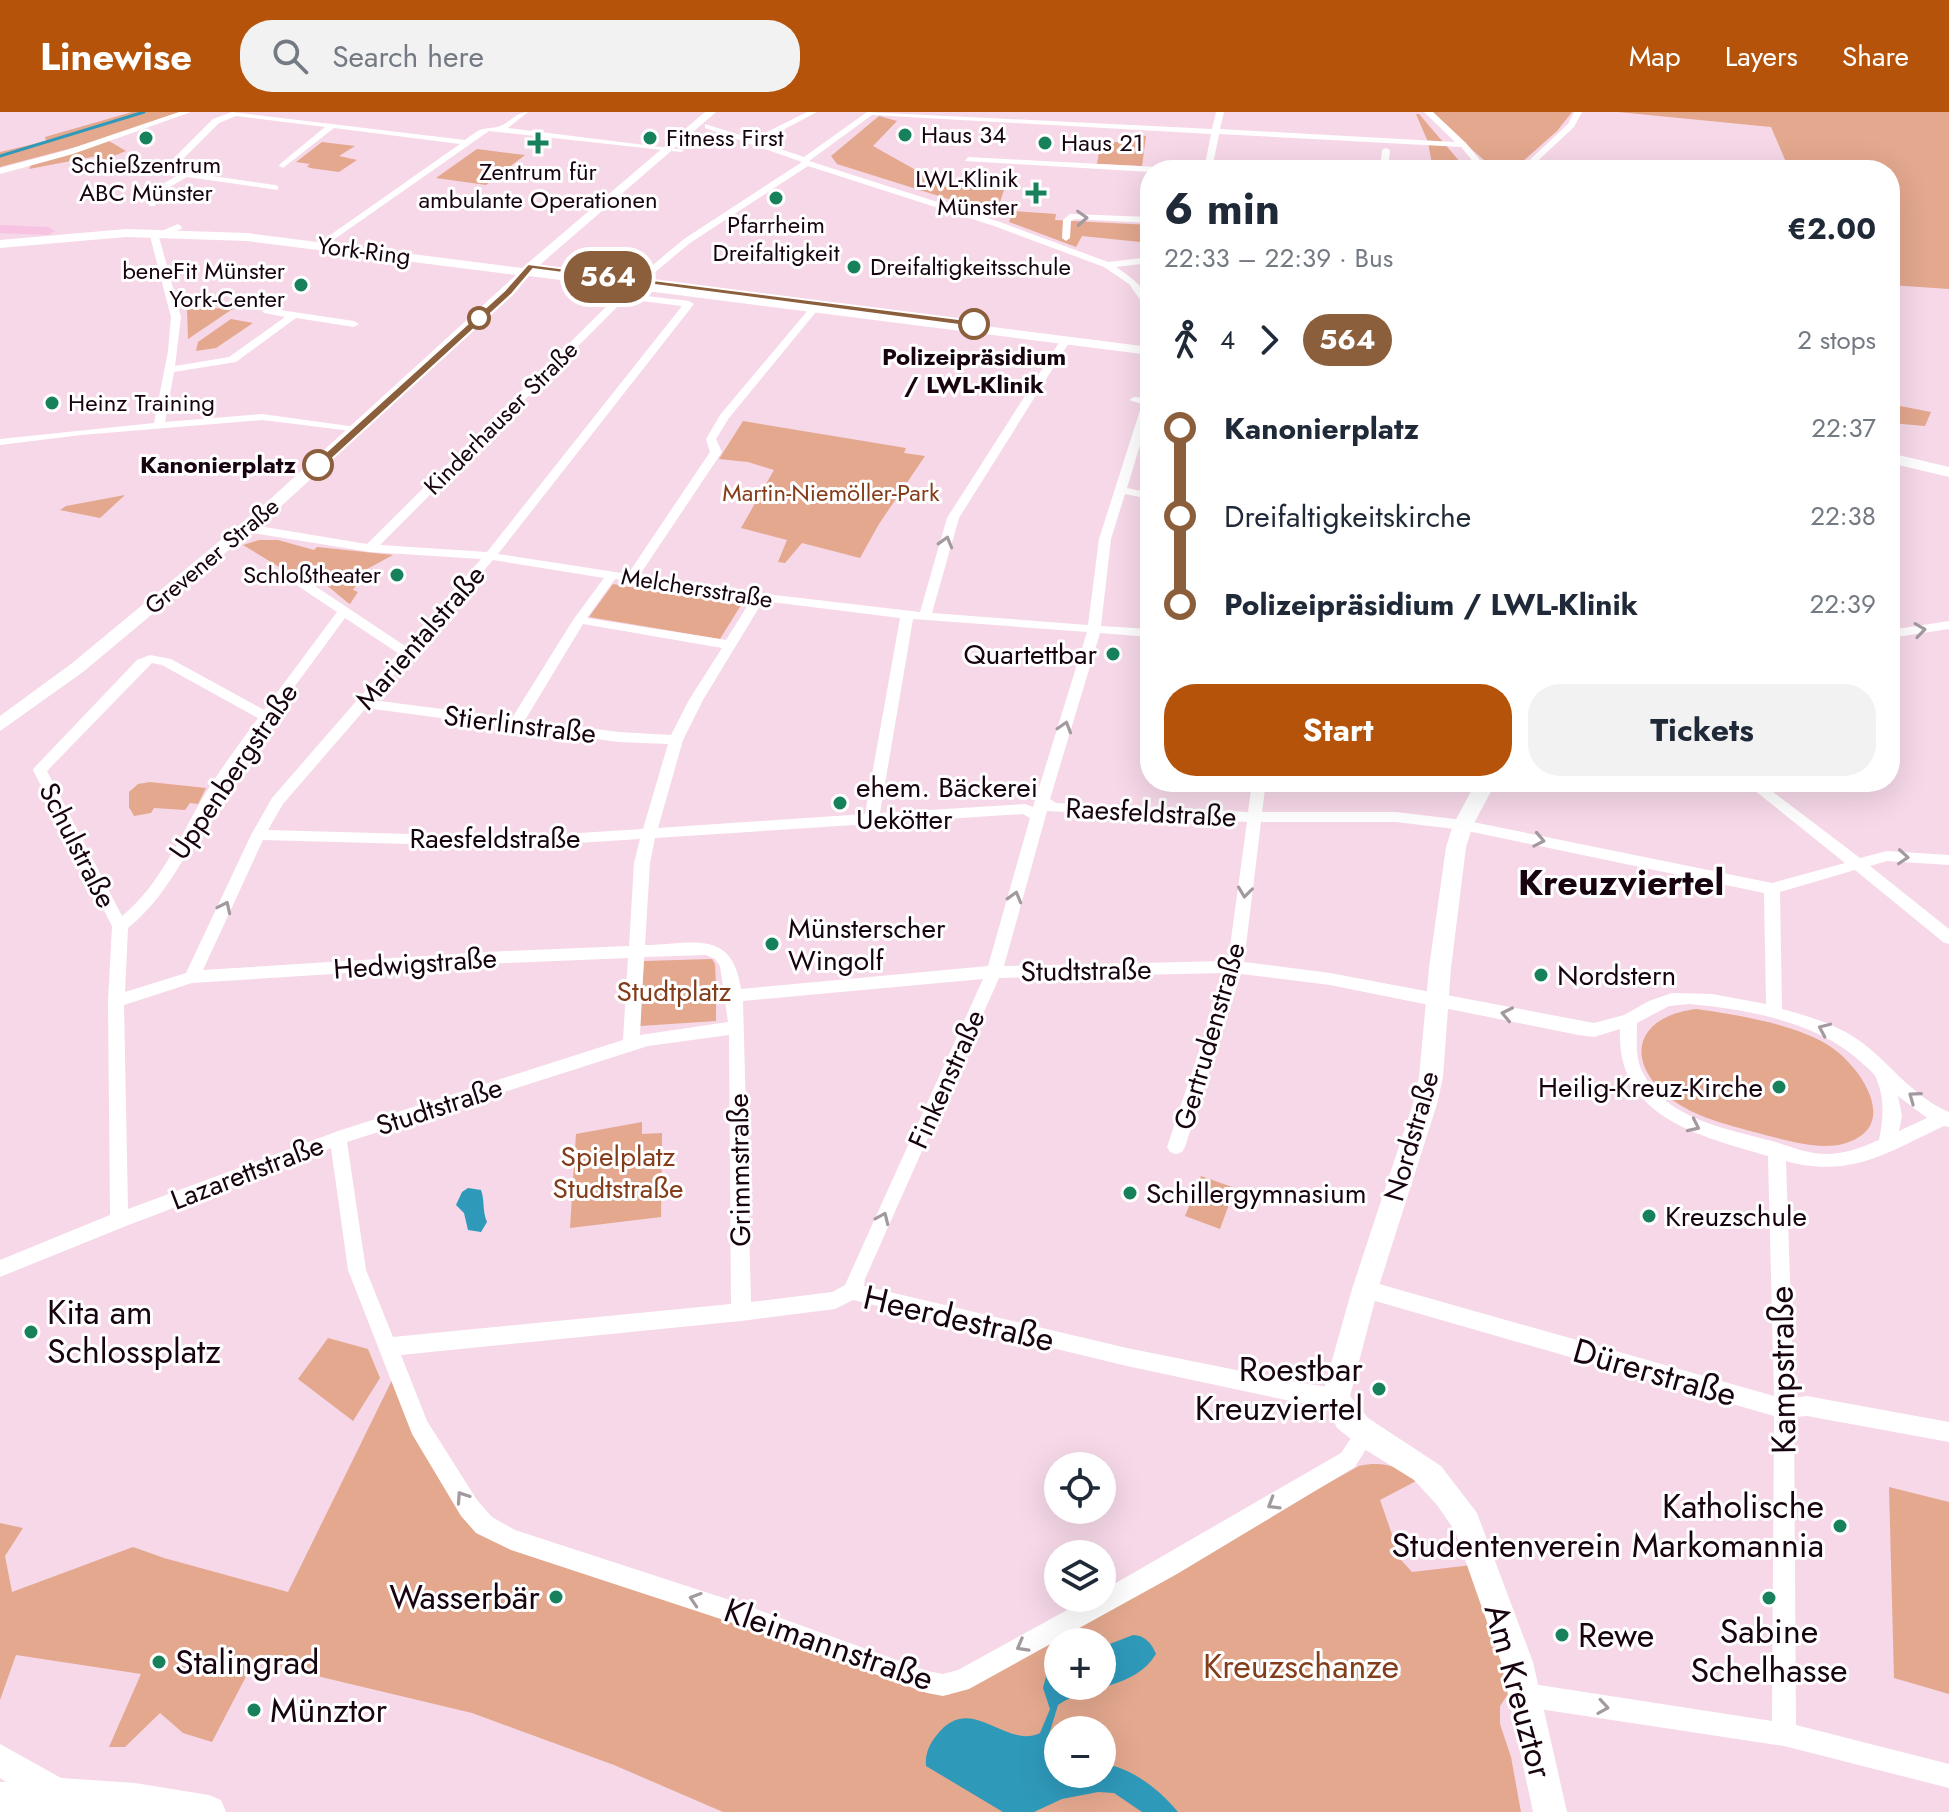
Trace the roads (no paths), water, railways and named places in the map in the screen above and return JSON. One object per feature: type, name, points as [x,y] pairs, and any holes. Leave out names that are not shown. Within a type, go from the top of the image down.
[{"type":"main road","name":"Grevener Straße","points":[[0,734],[8,720],[246,528],[508,292],[675,149],[711,112]]},
{"type":"main road","name":"Grevener Straße","points":[[675,149],[723,112]]},
{"type":"main road","name":"York-Ring","points":[[0,244],[43,236],[178,227],[329,240],[535,270]]},
{"type":"main road","points":[[0,229],[43,236]]},
{"type":"main road","name":"York-Ring","points":[[0,236],[157,232],[259,238],[535,270]]},
{"type":"main road","points":[[0,257],[43,236]]},
{"type":"main road","points":[[535,270],[631,288],[1140,344]]},
{"type":"main road","points":[[816,307],[1140,350]]},
{"type":"main road","points":[[1900,460],[1949,472]]},
{"type":"main road","points":[[1900,467],[1949,479]]},
{"type":"main road","name":"Nordstraße","points":[[1336,1396],[1365,1289],[1425,1104],[1431,1077],[1450,879],[1463,825],[1481,792]]},
{"type":"main road","name":"Am Kreuztor","points":[[1336,1396],[1341,1413],[1425,1471],[1456,1504],[1487,1572],[1526,1695],[1550,1812]]},
{"type":"main road","points":[[0,1760],[57,1794]]},
{"type":"main road","points":[[13,1812],[57,1794]]},
{"type":"main road","points":[[0,1799],[57,1794],[209,1812]]},
{"type":"street","points":[[0,171],[51,158],[187,112]]},
{"type":"street","points":[[501,129],[524,112]]},
{"type":"street","points":[[753,142],[813,112]]},
{"type":"street","points":[[1210,160],[1220,112]]},
{"type":"street","points":[[1428,112],[1476,160]]},
{"type":"street","points":[[1534,160],[1571,125],[1578,112]]},
{"type":"street","points":[[871,113],[1386,146],[1463,145]]},
{"type":"street","name":"Kinderhauser Straße","points":[[370,548],[631,288],[698,234],[871,113]]},
{"type":"street","points":[[275,188],[186,174],[172,170],[171,164],[223,114],[466,142]]},
{"type":"street","points":[[329,240],[466,142],[485,124],[501,129],[675,149]]},
{"type":"street","points":[[283,166],[333,125]]},
{"type":"street","points":[[708,126],[1107,265],[1132,282],[1140,293]]},
{"type":"street","points":[[697,135],[734,135]]},
{"type":"street","points":[[1385,160],[1386,146]]},
{"type":"street","points":[[968,159],[1140,169]]},
{"type":"street","points":[[152,204],[154,193],[186,174]]},
{"type":"street","points":[[1066,238],[1067,220],[1073,216],[1140,219]]},
{"type":"street","name":"York-Ring","points":[[157,232],[178,227]]},
{"type":"street","points":[[157,232],[153,239],[175,311],[170,370],[159,425]]},
{"type":"street","points":[[1107,265],[1140,261]]},
{"type":"street","name":"Marientalstraße","points":[[192,977],[277,801],[490,556],[689,304],[631,288]]},
{"type":"street","points":[[631,578],[716,452],[711,439],[724,417],[816,307]]},
{"type":"street","points":[[267,311],[354,324]]},
{"type":"street","points":[[170,370],[235,359],[294,315]]},
{"type":"street","points":[[925,617],[953,518],[1065,341]]},
{"type":"street","name":"Finkenstraße","points":[[1134,400],[1140,401]]},
{"type":"street","points":[[0,442],[262,417],[356,430]]},
{"type":"street","name":"Finkenstraße","points":[[854,1290],[855,1279],[994,972],[1039,808],[1094,631],[1105,539],[1140,429]]},
{"type":"street","points":[[1120,490],[1140,494]]},
{"type":"street","name":"Melchersstraße","points":[[246,528],[370,548],[490,556],[759,598],[925,617],[1140,633]]},
{"type":"street","points":[[516,723],[579,620],[612,575]]},
{"type":"street","points":[[293,577],[407,653]]},
{"type":"street","points":[[631,1045],[642,863],[649,833],[676,740],[696,700],[759,598]]},
{"type":"street","name":"Uppenbergstraße","points":[[120,926],[136,916],[150,898],[220,782],[343,612]]},
{"type":"street","points":[[872,817],[907,615]]},
{"type":"street","name":"Melchersstraße","points":[[579,620],[730,645]]},
{"type":"street","points":[[1900,632],[1949,625]]},
{"type":"street","name":"Schulstraße","points":[[119,1220],[116,1001],[120,926],[40,770],[142,663],[150,659],[166,662],[267,717]]},
{"type":"street","name":"Stierlinstraße","points":[[364,703],[619,737],[676,740]]},
{"type":"street","name":"Gertrudenstraße","points":[[1176,1147],[1235,967],[1258,792]]},
{"type":"street","points":[[1764,792],[1949,938]]},
{"type":"street","name":"Raesfeldstraße","points":[[258,835],[515,842],[1039,808],[1255,817],[1396,817],[1463,825],[1772,889],[1887,856],[1949,860]]},
{"type":"street","points":[[1772,889],[1774,1014]]},
{"type":"street","points":[[638,951],[717,950],[727,959],[737,1027]]},
{"type":"street","name":"Hedwigstraße","points":[[192,977],[638,951]]},
{"type":"street","name":"Studtstraße","points":[[734,996],[994,972],[1235,967],[1330,979],[1594,1030],[1629,1020],[1672,999],[1690,998],[1774,1014],[1825,1029],[1852,1044],[1885,1076],[1946,1119]]},
{"type":"street","points":[[116,1001],[192,977]]},
{"type":"street","points":[[1629,1020],[1627,1045],[1631,1071],[1666,1109],[1702,1130],[1834,1162],[1946,1119]]},
{"type":"street","name":"Studtstraße","points":[[338,1138],[631,1045],[669,1035],[737,1027]]},
{"type":"street","name":"Grimmstraße","points":[[737,1027],[741,1312]]},
{"type":"street","points":[[1885,1076],[1893,1116],[1888,1142]]},
{"type":"street","name":"Lazarettstraße","points":[[0,1269],[119,1220],[338,1138],[357,1270],[390,1347]]},
{"type":"street","name":"Kampstraße","points":[[1777,1150],[1784,1409],[1784,1734]]},
{"type":"street","name":"Dürerstraße","points":[[1365,1289],[1784,1409],[1807,1406],[1949,1432]]},
{"type":"street","name":"Heerdestraße","points":[[390,1347],[741,1312],[835,1300],[854,1290],[862,1295],[1127,1357],[1295,1392],[1336,1396]]},
{"type":"street","name":"Kleimannstraße","points":[[390,1347],[419,1427],[469,1508],[493,1532],[943,1685],[961,1681],[1169,1566],[1348,1460],[1366,1433]]},
{"type":"street","points":[[1526,1695],[1784,1734],[1949,1776]]},
{"type":"water","points":[[468,1188],[481,1190],[487,1222],[481,1232],[468,1230],[464,1213],[456,1205],[462,1192]]},
{"type":"water","points":[[1137,1635],[1150,1644],[1156,1654],[1136,1674],[1116,1682],[1116,1642]]},
{"type":"water","points":[[1047,1700],[1067,1700],[1058,1705],[1055,1716],[1047,1716],[1050,1709]]},
{"type":"water","points":[[962,1719],[975,1719],[1013,1734],[1027,1736],[1040,1733],[1044,1723],[1044,1788],[1116,1788],[1116,1767],[1144,1781],[1178,1812],[1142,1812],[1114,1793],[1098,1792],[1062,1799],[1034,1812],[1003,1812],[926,1766],[928,1750],[936,1736],[949,1723]]},
{"type":"waterway","points":[[0,156],[144,112]]},
{"type":"place","name":"Haus 34","points":[[905,135]]},
{"type":"place","name":"Schießzentrum ABC Münster","points":[[146,138]]},
{"type":"place","name":"Fitness First","points":[[650,138]]},
{"type":"place","name":"Zentrum für ambulante Operationen","points":[[538,143]]},
{"type":"place","name":"Haus 21","points":[[1045,143]]},
{"type":"place","name":"LWL-Klinik Münster","points":[[1036,193]]},
{"type":"place","name":"Pfarrheim Dreifaltigkeit","points":[[776,198]]},
{"type":"place","name":"Dreifaltigkeitsschule","points":[[854,267]]},
{"type":"place","name":"beneFit Münster York-Center","points":[[301,285]]},
{"type":"place","name":"Polizeipräsidium / LWL-Klinik","points":[[974,324]]},
{"type":"place","name":"Heinz Training","points":[[52,403]]},
{"type":"place","name":"Kanonierplatz","points":[[318,465]]},
{"type":"place","name":"Schloßtheater","points":[[397,575]]},
{"type":"place","name":"Quartettbar","points":[[1113,654]]},
{"type":"place","name":"ehem. Bäckerei Uekötter","points":[[840,803]]},
{"type":"place","name":"Münsterscher Wingolf","points":[[772,944]]},
{"type":"place","name":"Nordstern","points":[[1541,975]]},
{"type":"place","name":"Heilig-Kreuz-Kirche","points":[[1779,1087]]},
{"type":"place","name":"Schillergymnasium","points":[[1130,1193]]},
{"type":"place","name":"Kreuzschule","points":[[1649,1216]]},
{"type":"place","name":"Kita am Schlossplatz","points":[[31,1332]]},
{"type":"place","name":"Roestbar Kreuzviertel","points":[[1379,1389]]},
{"type":"place","name":"Katholische Studentenverein Markomannia","points":[[1840,1526]]},
{"type":"place","name":"Wasserbär","points":[[556,1597]]},
{"type":"place","name":"Sabine Schelhasse","points":[[1769,1598]]},
{"type":"place","name":"Rewe","points":[[1562,1635]]},
{"type":"place","name":"Stalingrad","points":[[159,1662]]},
{"type":"place","name":"Münztor","points":[[254,1710]]},
{"type":"district","name":"Kreuzviertel","points":[[1621,882]]},
{"type":"park label","name":"Martin-Niemöller-Park","points":[[831,493]]},
{"type":"park label","name":"Studtplatz","points":[[674,991]]},
{"type":"park label","name":"Spielplatz Studtstraße","points":[[618,1172]]},
{"type":"park label","name":"Kreuzschanze","points":[[1301,1666]]}]
